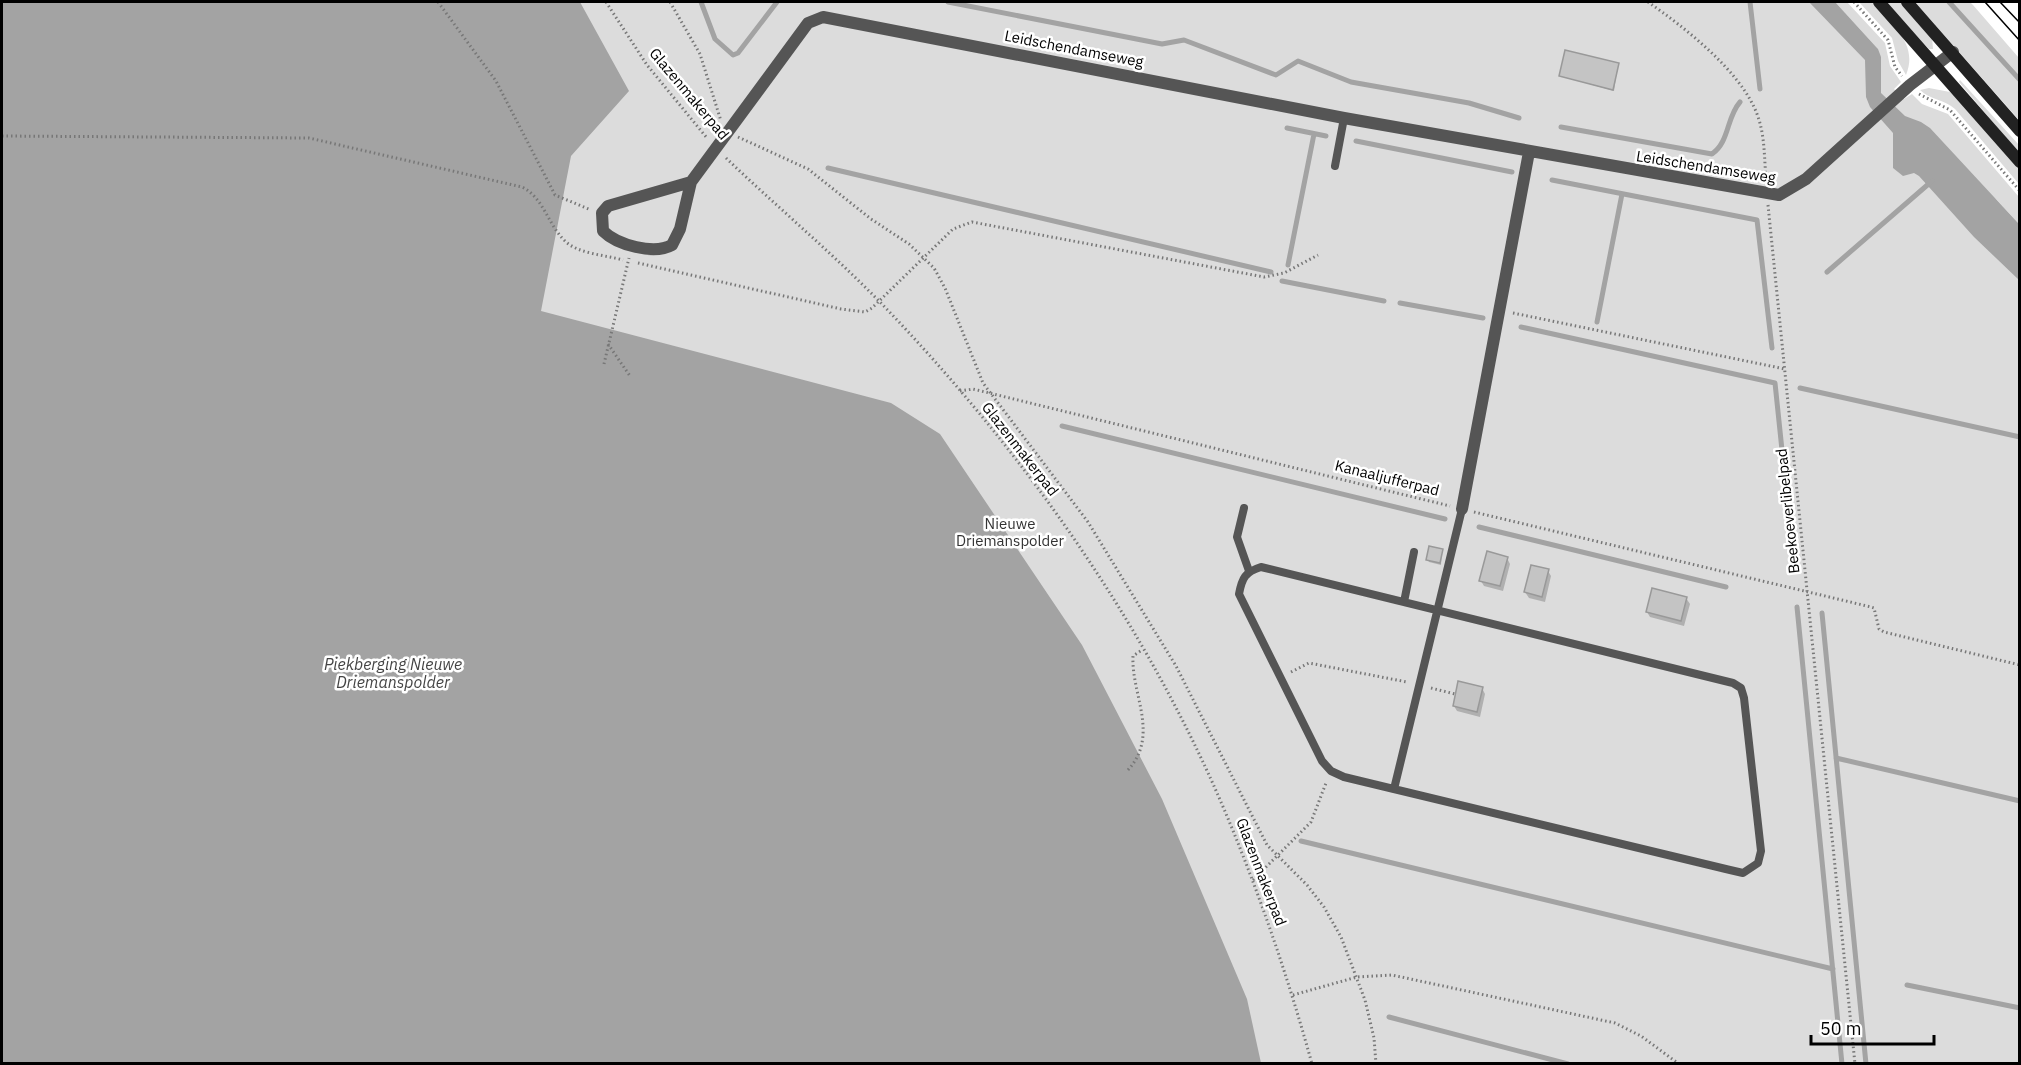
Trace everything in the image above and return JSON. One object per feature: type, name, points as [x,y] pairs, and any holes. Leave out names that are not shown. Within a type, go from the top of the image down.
[{"type":"main road","points":[[1879,2],[2019,162]]},
{"type":"main road","points":[[1907,2],[1953,52],[2019,131]]},
{"type":"street","name":"Leidschendamseweg","points":[[602,213],[603,231],[609,237],[656,250],[672,245],[680,229],[691,182],[808,23],[823,16],[1529,152],[1779,195],[1794,189],[1910,85],[1953,52]]},
{"type":"street","points":[[1462,509],[1529,152]]},
{"type":"street","points":[[602,213],[608,206],[691,182]]},
{"type":"lane","points":[[1335,166],[1344,117]]},
{"type":"lane","points":[[1244,508],[1237,537],[1249,571]]},
{"type":"lane","points":[[1394,789],[1462,509]]},
{"type":"lane","points":[[1404,602],[1414,552]]},
{"type":"lane","points":[[1261,567],[1404,602],[1732,683],[1741,688],[1761,851],[1758,863],[1743,873],[1344,777],[1331,771],[1322,761],[1239,594],[1242,579],[1249,571],[1261,567]]},
{"type":"path","points":[[438,2],[496,81],[555,195],[569,203],[602,213]]},
{"type":"path","name":"Glazenmakerpad","points":[[606,2],[647,65],[716,148],[879,302],[960,391],[1053,512],[1142,650],[1198,754],[1253,880],[1293,995],[1312,1064]]},
{"type":"path","points":[[670,2],[700,54],[718,116],[728,130],[808,169],[925,257],[945,288],[983,383],[1088,522],[1132,592],[1196,703],[1267,845],[1307,885],[1341,937],[1357,977],[1374,1038],[1376,1064]]},
{"type":"path","name":"Beekoeverlibelpad","points":[[1648,2],[1703,45],[1749,98],[1763,135],[1767,194],[1855,1064]]},
{"type":"path","points":[[1854,2],[1888,40],[1895,67],[1910,85],[1926,100],[1950,110],[2019,191]]},
{"type":"path","points":[[2,136],[324,140],[522,187],[534,195],[566,243],[579,249],[865,312],[879,302],[953,229],[972,222],[1264,277],[1284,273],[1318,255]]},
{"type":"path","points":[[604,364],[607,343],[633,245]]},
{"type":"path","points":[[1500,310],[1785,369]]},
{"type":"path","points":[[607,343],[630,376]]},
{"type":"path","name":"Kanaaljufferpad","points":[[960,391],[973,389],[1874,608],[1876,625],[1884,632],[2019,665]]},
{"type":"path","points":[[1128,770],[1136,758],[1144,730],[1132,667],[1133,656],[1142,650]]},
{"type":"path","points":[[1280,677],[1309,663],[1455,694]]},
{"type":"path","points":[[1253,880],[1311,822],[1331,771]]},
{"type":"path","points":[[1293,995],[1357,977],[1392,975],[1615,1023],[1641,1036],[1679,1064]]},
{"type":"green space","name":"Nieuwe Driemanspolder","points":[[2,2],[1814,2],[1878,49],[1835,2],[1847,2],[1885,43],[1890,66],[1901,82],[1894,89],[1904,99],[1912,94],[1922,104],[1948,114],[2019,197],[2019,224],[1995,198],[2020,231],[2019,1063],[2,1064]]},
{"type":"green space","points":[[1859,2],[1872,2],[1901,35],[1909,53],[1906,75],[1898,61],[1892,38]]},
{"type":"green space","points":[[1885,2],[1903,2],[1932,37],[1933,49],[1929,49]]},
{"type":"green space","points":[[1915,2],[1970,2],[1973,5],[2019,58],[2019,120]]},
{"type":"green space","points":[[1960,80],[2019,145],[2019,153],[1959,82]]},
{"type":"green space","points":[[1929,88],[1950,92],[1957,97],[2019,169],[2019,184],[1955,109],[1920,90]]},
{"type":"water","name":"Piekberging Nieuwe Driemanspolder","points":[[2,2],[580,2],[629,91],[571,156],[541,311],[891,403],[940,434],[1082,645],[1162,799],[1247,999],[1261,1063],[2,1063]]},
{"type":"water","points":[[1809,2],[1836,3],[1878,49],[1881,57],[1881,93],[1905,116],[1930,128],[2019,224],[2019,280],[1974,237],[1919,176],[1914,173],[1903,176],[1893,168],[1893,133],[1870,107],[1866,97],[1865,60]]},
{"type":"building","points":[[1565,50],[1619,63],[1613,90],[1559,76]]},
{"type":"building","points":[[1429,546],[1443,549],[1440,563],[1426,560]]},
{"type":"building","points":[[1487,551],[1508,557],[1500,586],[1479,581]]},
{"type":"building","points":[[1531,565],[1549,569],[1542,597],[1524,592]]},
{"type":"building","points":[[1652,588],[1687,597],[1681,621],[1646,612]]},
{"type":"building","points":[[1458,681],[1483,687],[1477,712],[1453,706]]},
{"type":"waterway","points":[[701,2],[715,39],[733,55],[738,53],[777,2]]},
{"type":"waterway","points":[[948,2],[1162,44],[1184,40],[1276,75],[1298,61],[1351,82],[1469,103],[1519,118]]},
{"type":"waterway","points":[[1750,2],[1760,89]]},
{"type":"waterway","points":[[1949,2],[2020,80]]},
{"type":"waterway","points":[[1561,127],[1712,154],[1722,143],[1732,115],[1740,102]]},
{"type":"waterway","points":[[1287,128],[1326,136]]},
{"type":"waterway","points":[[1288,265],[1314,134]]},
{"type":"waterway","points":[[1356,141],[1512,172]]},
{"type":"waterway","points":[[828,168],[1271,272]]},
{"type":"waterway","points":[[1552,180],[1757,220],[1772,348]]},
{"type":"waterway","points":[[1827,272],[1932,181]]},
{"type":"waterway","points":[[1597,322],[1622,194]]},
{"type":"waterway","points":[[1282,281],[1384,301]]},
{"type":"waterway","points":[[1400,303],[1483,318]]},
{"type":"waterway","points":[[1521,327],[1775,383],[1794,565]]},
{"type":"waterway","points":[[1800,388],[2020,437]]},
{"type":"waterway","points":[[1062,426],[1445,519]]},
{"type":"waterway","points":[[1479,527],[1726,587]]},
{"type":"waterway","points":[[1797,607],[1842,1064]]},
{"type":"waterway","points":[[1822,613],[1866,1064]]},
{"type":"waterway","points":[[1836,758],[2020,801]]},
{"type":"waterway","points":[[1301,841],[1833,969]]},
{"type":"waterway","points":[[1907,985],[2020,1008]]},
{"type":"waterway","points":[[1389,1017],[1568,1064]]},
{"type":"tram line","points":[[1985,2],[2020,41]]},
{"type":"tram line","points":[[2000,2],[2020,23]]}]
